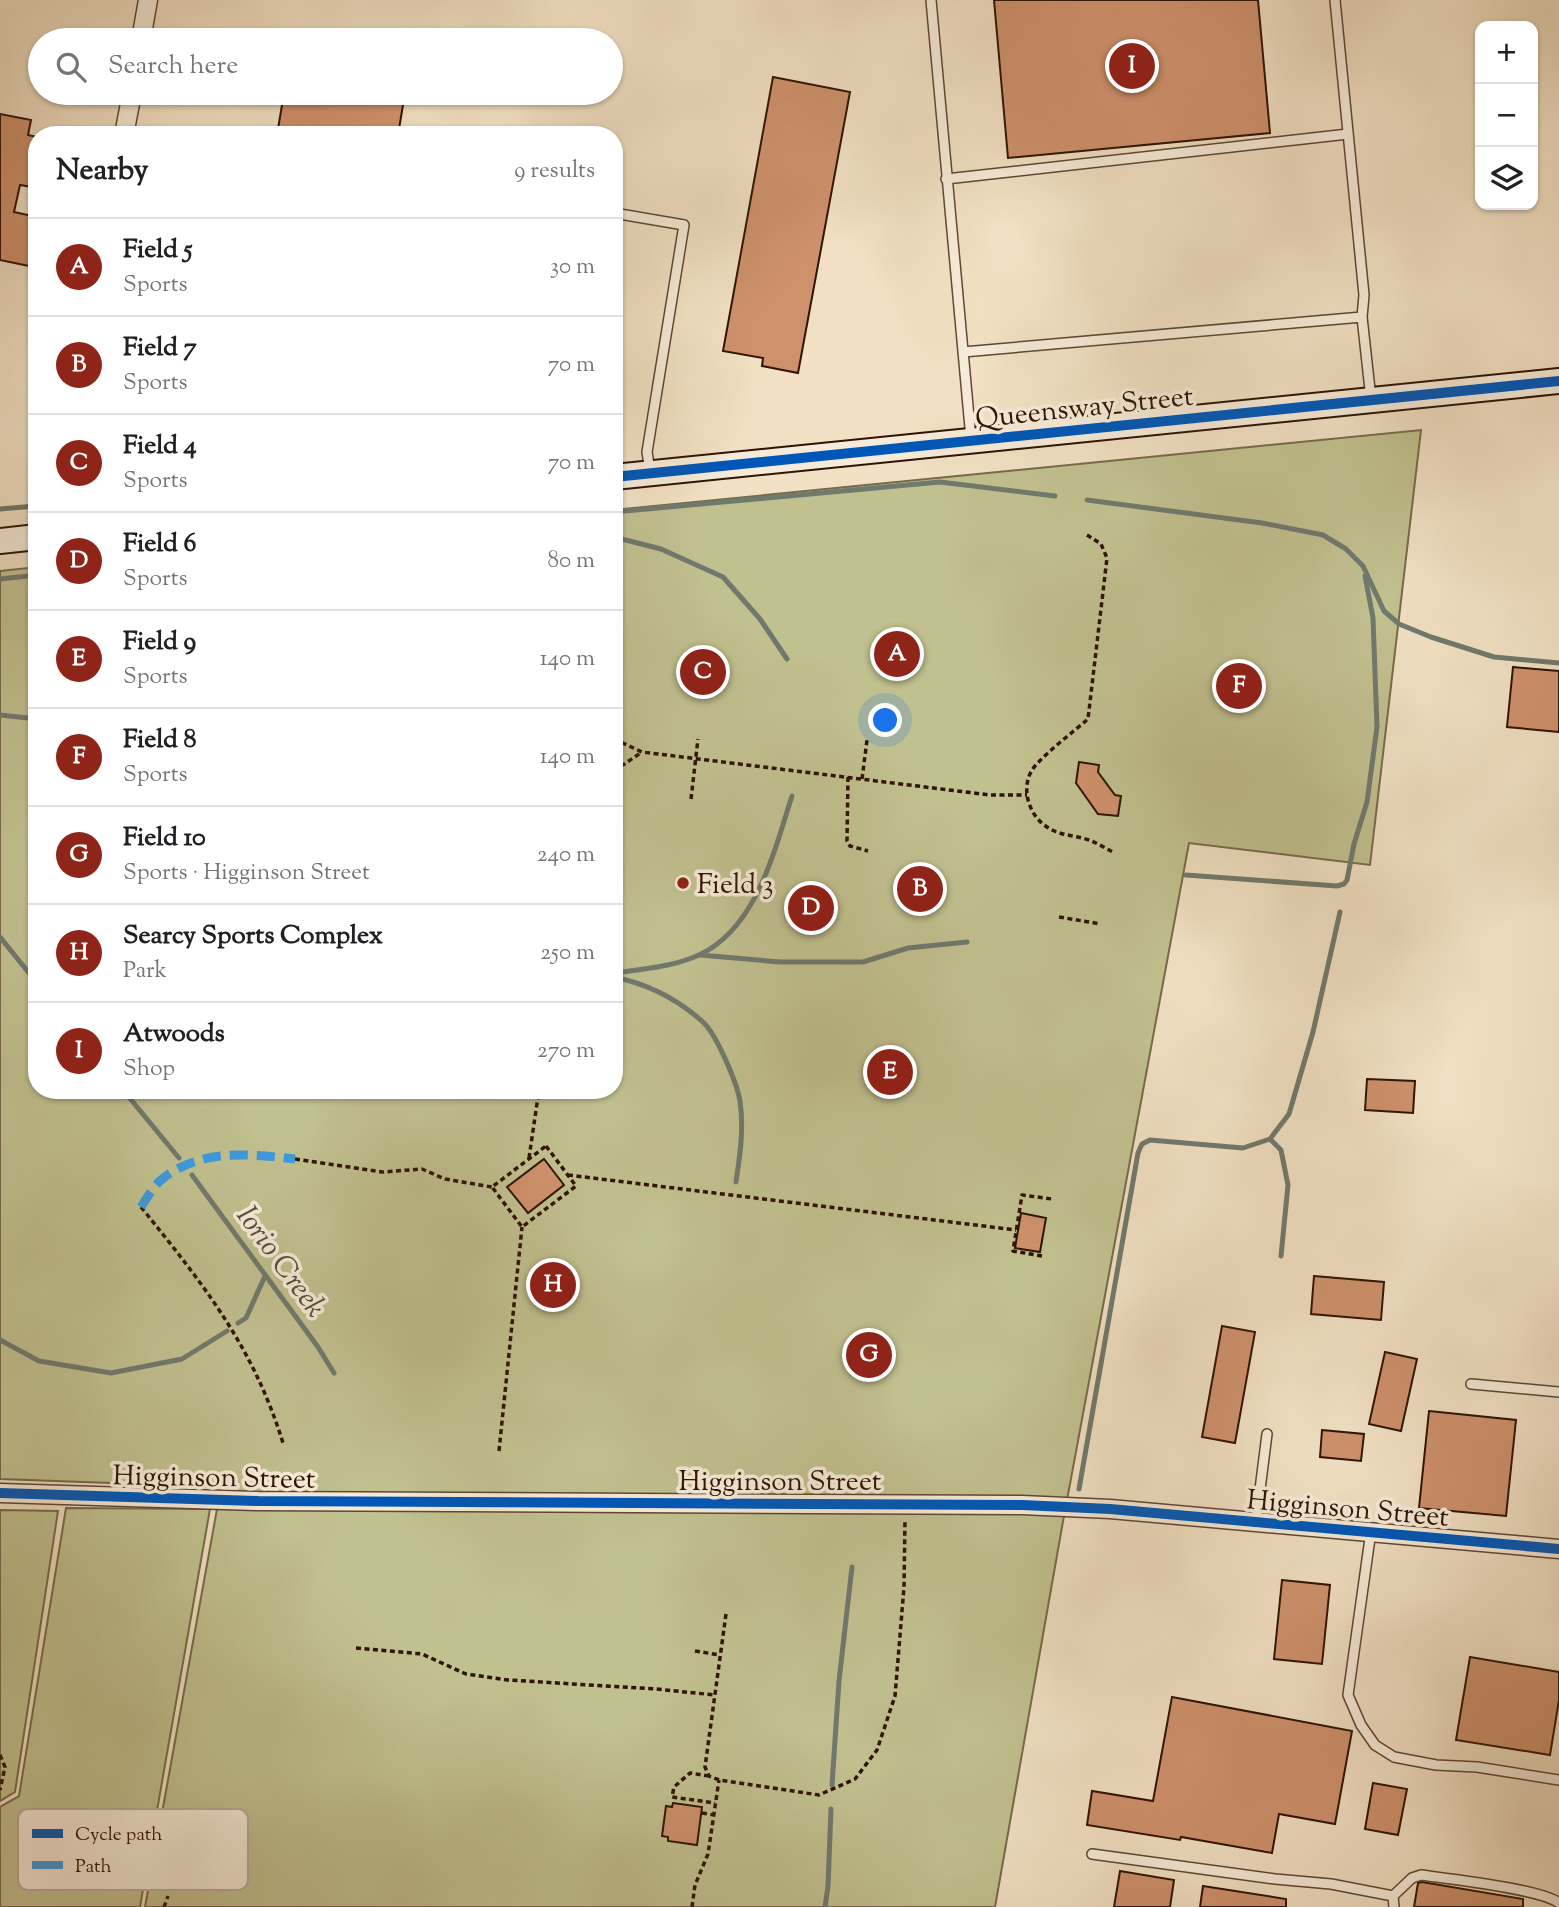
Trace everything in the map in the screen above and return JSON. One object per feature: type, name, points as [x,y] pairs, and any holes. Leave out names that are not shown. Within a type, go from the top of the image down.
[{"type":"street","points":[[143,28],[148,0]]},
{"type":"street","points":[[126,126],[130,105]]},
{"type":"street","name":"Queensway Street","points":[[623,476],[1559,381]]},
{"type":"street","points":[[0,541],[28,538]]},
{"type":"street","name":"Higginson Street","points":[[0,1493],[258,1501],[905,1503],[1110,1509],[1559,1549]]},
{"type":"lane","points":[[931,0],[971,441]]},
{"type":"lane","points":[[1335,0],[1364,295],[1362,317],[1371,400]]},
{"type":"lane","points":[[946,179],[1349,134]]},
{"type":"lane","points":[[623,215],[684,225],[647,452],[650,474]]},
{"type":"lane","points":[[962,352],[1362,317]]},
{"type":"lane","points":[[1471,1384],[1559,1392]]},
{"type":"lane","points":[[1256,1521],[1267,1434]]},
{"type":"lane","points":[[1371,1531],[1348,1695],[1361,1725],[1375,1745],[1394,1757],[1436,1765],[1477,1767],[1559,1780]]},
{"type":"lane","points":[[1092,1854],[1331,1884],[1393,1896]]},
{"type":"lane","points":[[1393,1896],[1412,1878],[1421,1875],[1525,1892],[1559,1903]]},
{"type":"lane","points":[[1393,1896],[1394,1907]]},
{"type":"path","points":[[1087,535],[1101,544],[1107,558],[1088,719],[1034,767],[1027,795],[1030,808],[1037,819],[1047,827],[1058,833],[1087,839],[1113,852]]},
{"type":"path","points":[[691,799],[698,739]]},
{"type":"path","points":[[862,779],[867,740]]},
{"type":"path","points":[[623,743],[642,752],[990,794],[1027,795]]},
{"type":"path","points":[[623,765],[642,752]]},
{"type":"path","points":[[848,777],[847,841],[850,846],[868,851]]},
{"type":"path","points":[[1059,917],[1101,924]]},
{"type":"path","points":[[529,1159],[537,1099]]},
{"type":"path","points":[[492,1187],[547,1146],[576,1186],[522,1227]]},
{"type":"path","points":[[295,1159],[383,1172],[415,1168],[445,1179],[492,1187],[522,1227],[499,1451]]},
{"type":"path","points":[[568,1175],[1016,1230]]},
{"type":"path","points":[[1042,1256],[1013,1251],[1022,1195],[1052,1199]]},
{"type":"path","points":[[141,1207],[204,1286],[230,1324],[273,1410],[283,1443]]},
{"type":"path","points":[[715,1803],[687,1802],[672,1797],[674,1787],[690,1773],[819,1795],[855,1779],[877,1750],[895,1696],[904,1587],[905,1503]]},
{"type":"path","points":[[709,1776],[705,1767],[726,1614]]},
{"type":"path","points":[[356,1648],[422,1654],[466,1674],[508,1680],[715,1695]]},
{"type":"path","points":[[695,1651],[720,1655]]},
{"type":"path","points":[[0,1755],[5,1767],[0,1790]]},
{"type":"path","points":[[692,1907],[695,1885],[708,1854],[719,1780]]},
{"type":"path","points":[[702,1813],[714,1815]]},
{"type":"path","points":[[164,1907],[168,1896]]},
{"type":"shaded area","points":[[1421,430],[1370,865],[1189,843],[1062,1527],[995,1907],[145,1907],[148,1890],[248,1890],[248,1809],[163,1809],[221,1487],[0,1479],[0,571],[28,568],[28,1099],[623,1099],[623,509]]},
{"type":"shaded area","points":[[66,1508],[210,1509],[157,1809],[18,1809],[18,1890],[143,1890],[140,1907],[0,1907],[0,1807],[19,1796]]},
{"type":"shaded area","points":[[0,1510],[58,1511],[15,1792],[0,1801]]},
{"type":"building","points":[[994,0],[1258,0],[1270,133],[1008,158]]},
{"type":"building","points":[[773,77],[850,92],[798,373],[762,366],[763,358],[723,351]]},
{"type":"building","points":[[282,105],[403,105],[400,126],[278,126]]},
{"type":"building","points":[[0,114],[31,120],[28,126],[28,186],[20,185],[14,212],[28,215],[28,266],[0,260]]},
{"type":"building","points":[[1513,667],[1559,671],[1559,732],[1507,727]]},
{"type":"building","points":[[1079,762],[1099,765],[1098,772],[1115,795],[1121,796],[1118,816],[1098,814],[1076,783]]},
{"type":"building","points":[[1367,1079],[1415,1081],[1413,1113],[1365,1110]]},
{"type":"building","points":[[544,1159],[564,1185],[528,1213],[507,1187]]},
{"type":"building","points":[[1021,1213],[1046,1218],[1040,1252],[1015,1248]]},
{"type":"building","points":[[1314,1276],[1384,1282],[1381,1320],[1311,1314]]},
{"type":"building","points":[[1222,1326],[1255,1332],[1235,1443],[1202,1437]]},
{"type":"building","points":[[1385,1352],[1417,1359],[1401,1431],[1369,1424]]},
{"type":"building","points":[[1429,1411],[1516,1420],[1506,1516],[1419,1508]]},
{"type":"building","points":[[1322,1430],[1364,1434],[1361,1461],[1320,1457]]},
{"type":"building","points":[[1282,1580],[1330,1585],[1322,1664],[1274,1659]]},
{"type":"building","points":[[1470,1657],[1559,1672],[1559,1700],[1550,1755],[1456,1740]]},
{"type":"building","points":[[1172,1697],[1352,1731],[1335,1824],[1279,1814],[1272,1853],[1181,1837],[1180,1840],[1087,1825],[1092,1791],[1153,1801]]},
{"type":"building","points":[[1373,1783],[1407,1789],[1398,1835],[1365,1829]]},
{"type":"building","points":[[673,1803],[702,1807],[697,1845],[668,1841],[668,1837],[662,1836],[666,1806],[672,1807]]},
{"type":"building","points":[[1120,1871],[1174,1880],[1170,1907],[1114,1907]]},
{"type":"building","points":[[1418,1883],[1523,1899],[1523,1907],[1414,1907]]},
{"type":"building","points":[[1203,1886],[1286,1899],[1286,1907],[1200,1907]]},
{"type":"waterway","points":[[623,511],[940,482],[1055,496]]},
{"type":"waterway","points":[[1087,500],[1262,523],[1323,535],[1346,549],[1363,566],[1384,611],[1399,624],[1494,657],[1559,663]]},
{"type":"waterway","points":[[0,509],[28,507]]},
{"type":"waterway","points":[[623,539],[661,549],[723,577],[760,619],[787,659]]},
{"type":"waterway","points":[[0,579],[28,576]]},
{"type":"waterway","points":[[1186,875],[1337,886],[1347,880],[1354,844],[1367,802],[1377,727],[1373,618],[1365,576]]},
{"type":"waterway","points":[[0,715],[28,718]]},
{"type":"waterway","points":[[623,972],[679,962],[699,955],[719,943],[749,907],[760,886],[792,796]]},
{"type":"waterway","points":[[1079,1489],[1138,1153],[1142,1144],[1150,1140],[1243,1148],[1270,1139],[1289,1114],[1313,1032],[1340,912]]},
{"type":"waterway","name":"Iorio Creek","points":[[0,937],[28,972]]},
{"type":"waterway","points":[[700,955],[780,962],[863,962],[908,948],[967,942]]},
{"type":"waterway","points":[[623,980],[674,1000],[704,1023],[715,1038],[731,1072],[740,1101],[742,1132],[736,1182]]},
{"type":"waterway","name":"Iorio Creek","points":[[130,1099],[179,1158]]},
{"type":"waterway","points":[[1270,1139],[1281,1150],[1288,1185],[1281,1256]]},
{"type":"waterway","name":"Iorio Creek","points":[[192,1175],[318,1347],[334,1373]]},
{"type":"waterway","points":[[238,1323],[246,1318],[265,1276]]},
{"type":"waterway","points":[[0,1340],[39,1361],[111,1373],[182,1359],[227,1331]]},
{"type":"waterway","points":[[832,1785],[839,1681],[852,1567]]},
{"type":"waterway","points":[[825,1907],[831,1809]]},
{"type":"marked path","points":[[141,1207],[161,1180],[176,1170],[208,1158],[243,1155],[295,1159]]},
{"type":"cycle path","points":[[623,476],[1559,381]]},
{"type":"cycle path","points":[[0,1493],[258,1501],[1022,1505],[1110,1509],[1559,1549]]},
{"type":"place","name":"Atwoods","points":[[1132,66]]},
{"type":"place","name":"Field 5","points":[[897,654]]},
{"type":"place","name":"Field 4","points":[[703,672]]},
{"type":"place","name":"Field 8","points":[[1239,686]]},
{"type":"place","name":"Field 3","points":[[683,883]]},
{"type":"place","name":"Field 7","points":[[920,889]]},
{"type":"place","name":"Field 6","points":[[811,908]]},
{"type":"place","name":"Field 9","points":[[890,1072]]},
{"type":"place","name":"Searcy Sports Complex","points":[[553,1285]]},
{"type":"place","name":"Field 10","points":[[869,1355]]}]
